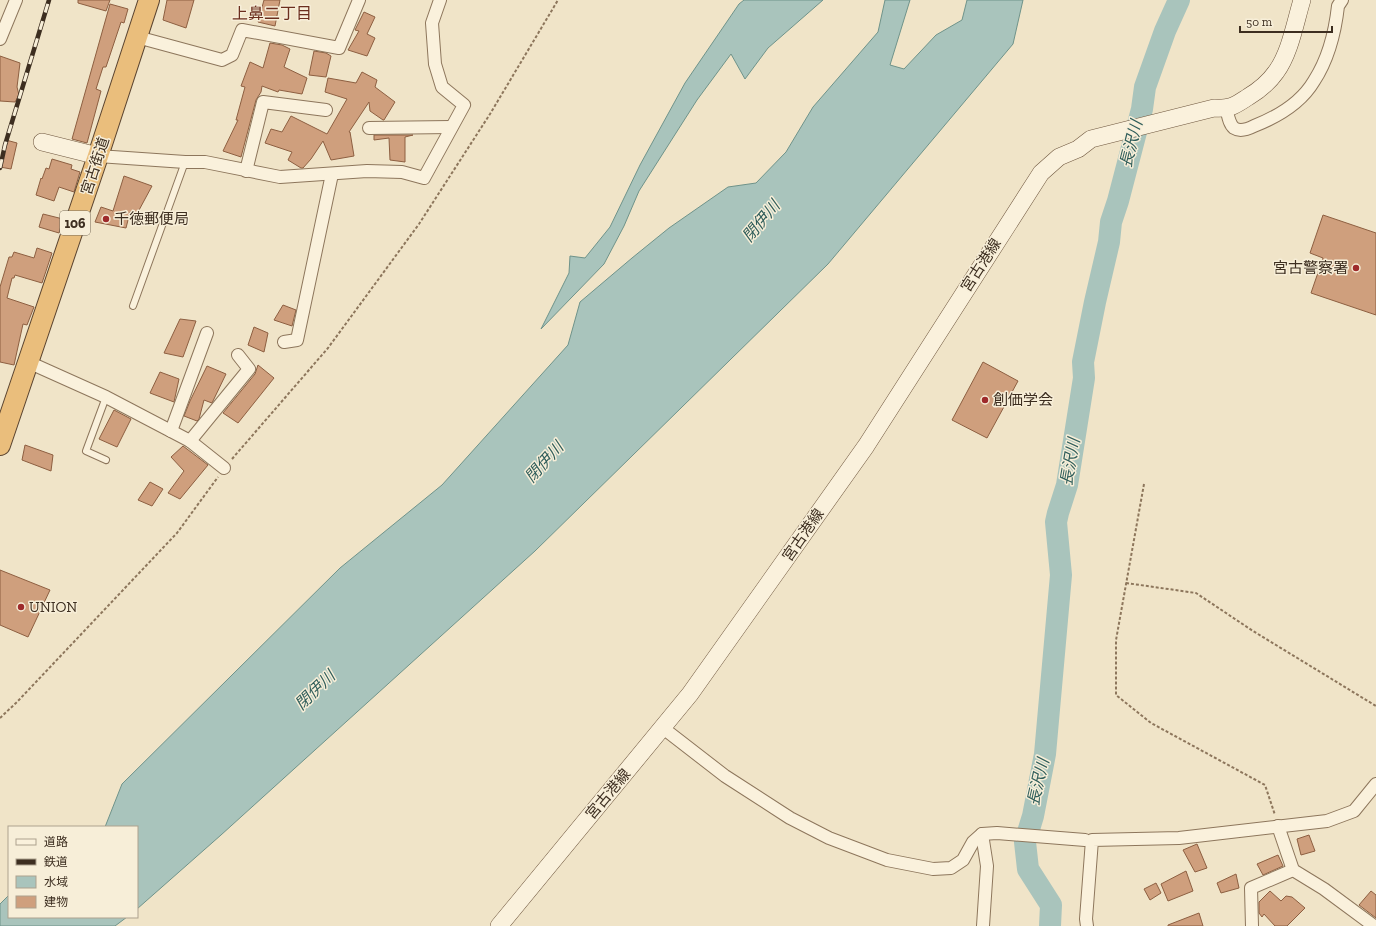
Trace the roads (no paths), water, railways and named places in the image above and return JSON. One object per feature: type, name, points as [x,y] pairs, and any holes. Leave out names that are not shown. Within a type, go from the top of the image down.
[{"type":"highway","name":"宮古街道","points":[[0,445],[149,0]]},
{"type":"main road","points":[[1220,108],[1235,106],[1257,91],[1276,72],[1289,45],[1302,0]]},
{"type":"main road","name":"宮古港線","points":[[499,926],[690,694],[866,446],[1042,173],[1059,158],[1078,149],[1091,139],[1220,108]]},
{"type":"main road","points":[[42,142],[98,156]]},
{"type":"street","points":[[0,39],[16,0]]},
{"type":"street","points":[[136,37],[222,60],[232,55],[242,30],[339,48],[359,0]]},
{"type":"street","points":[[98,156],[205,162],[280,177],[367,171],[402,172],[424,178],[464,105],[442,87],[434,64],[432,23],[440,0]]},
{"type":"street","points":[[1220,108],[1233,127],[1238,130],[1246,129],[1270,120],[1286,110],[1301,97],[1314,83],[1329,52],[1338,6],[1342,0]]},
{"type":"street","points":[[246,171],[263,102],[326,110]]},
{"type":"street","points":[[369,128],[451,127]]},
{"type":"street","points":[[284,342],[297,340],[332,174]]},
{"type":"street","points":[[171,431],[207,333]]},
{"type":"street","points":[[190,441],[249,369],[238,356]]},
{"type":"street","points":[[28,362],[106,397],[190,441],[224,468]]},
{"type":"street","points":[[663,728],[725,776],[790,818],[829,838],[887,860],[933,869],[951,868],[964,860],[973,842],[982,834],[997,833],[1085,840]]},
{"type":"street","points":[[1087,926],[1086,919],[1092,840],[1179,838],[1327,821],[1354,810],[1376,784]]},
{"type":"street","points":[[1278,826],[1293,870],[1324,889],[1374,926]]},
{"type":"street","points":[[982,834],[987,866],[983,926]]},
{"type":"street","points":[[1252,926],[1251,888],[1293,870]]},
{"type":"lane","points":[[133,306],[185,162]]},
{"type":"lane","points":[[106,397],[86,451],[106,460]]},
{"type":"water","points":[[744,0],[823,0],[768,48],[745,79],[731,54],[697,100],[639,191],[624,226],[604,264],[541,329],[569,273],[570,256],[585,258],[610,227],[640,165],[685,83],[739,4]]},
{"type":"water","name":"閉伊川","points":[[885,0],[910,0],[890,65],[904,69],[936,35],[962,20],[967,0],[1023,0],[1013,44],[828,264],[535,551],[138,908],[138,826],[105,826],[122,784],[340,568],[442,485],[568,345],[580,302],[669,228],[728,187],[756,183],[786,152],[813,107],[878,32]]},
{"type":"water","points":[[8,896],[8,918],[126,918],[115,926],[0,926],[0,904]]},
{"type":"waterway","name":"長沢川","points":[[1050,926],[1051,905],[1028,869],[1025,842],[1033,816],[1045,754],[1061,575],[1056,522],[1067,485],[1084,378],[1083,362],[1109,242],[1111,222],[1142,109],[1145,87],[1165,31],[1179,0]]},
{"type":"railway","points":[[0,168],[5,145],[49,0]]},
{"type":"place","name":"千徳郵便局","points":[[106,219]]},
{"type":"place","name":"宮古警察署","points":[[1356,268]]},
{"type":"place","name":"創価学会","points":[[985,400]]},
{"type":"place","name":"UNION","points":[[21,607]]},
{"type":"district","name":"上鼻二丁目","points":[[272,13]]}]
